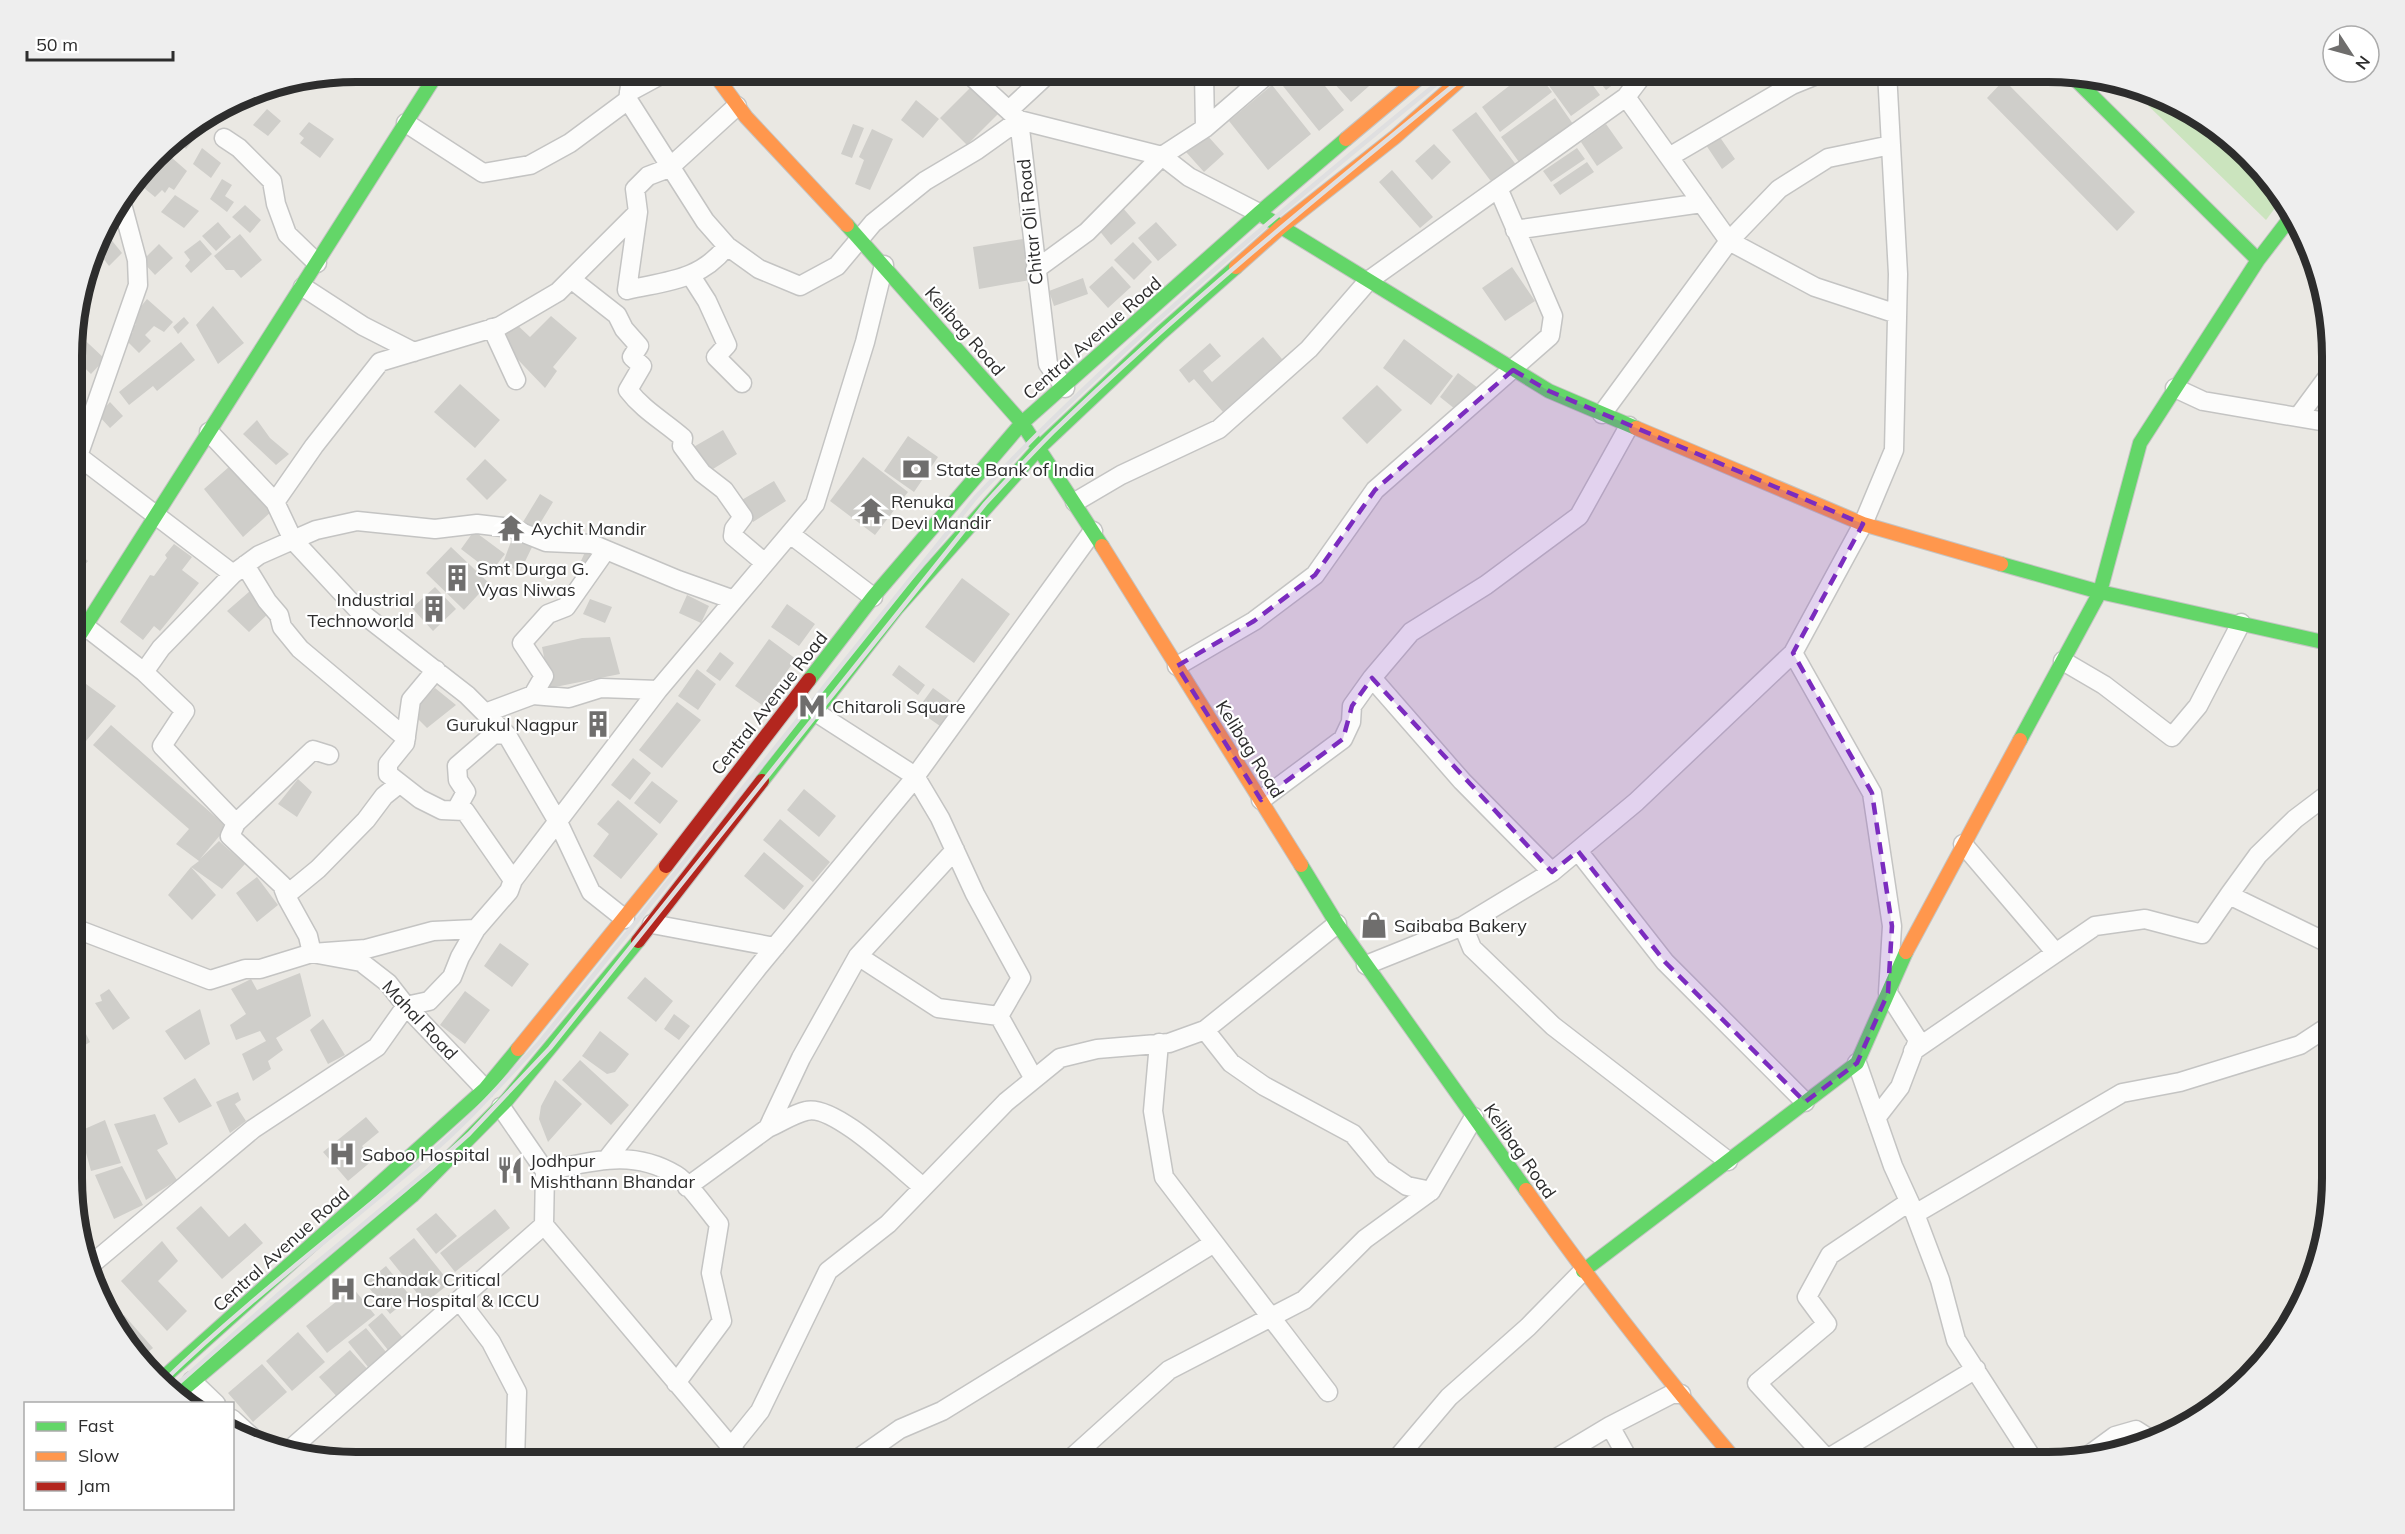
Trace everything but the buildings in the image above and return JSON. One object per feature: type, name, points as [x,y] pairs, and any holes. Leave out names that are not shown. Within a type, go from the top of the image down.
[{"type":"street","points":[[82,633],[155,514],[303,287],[432,82]]},
{"type":"street","points":[[631,82],[629,96],[669,168],[705,221],[727,246],[759,269],[800,286],[837,266],[873,223],[925,181],[977,150],[1014,115],[1042,82]]},
{"type":"street","points":[[406,123],[483,173],[530,165],[570,142],[651,82]]},
{"type":"street","name":"Kelibag Road","points":[[720,82],[737,106],[860,238],[1022,423],[1094,531],[1337,924],[1583,1271],[1729,1452]]},
{"type":"street","points":[[979,82],[1014,115],[1162,156],[1190,177],[1260,213],[1549,391],[1863,524],[2100,592],[2322,642]]},
{"type":"street","points":[[1204,82],[1205,128]]},
{"type":"street","points":[[1035,270],[1087,232],[1162,156],[1205,128],[1258,82]]},
{"type":"street","name":"Central Avenue Road","points":[[167,1375],[485,1089],[625,919],[873,597],[1022,423],[1065,388],[1260,213],[1414,82]]},
{"type":"street","points":[[183,1389],[412,1196],[501,1107],[652,924],[896,609],[1039,448],[1161,333],[1281,227],[1395,137],[1458,82]]},
{"type":"street","points":[[1075,502],[1122,475],[1219,429],[1309,349],[1368,280],[1626,97],[1638,82]]},
{"type":"street","points":[[1669,157],[1799,82]]},
{"type":"street","points":[[1366,965],[1463,926],[1552,872],[1636,802],[1793,653],[1863,524],[1894,450],[1898,274],[1888,82]]},
{"type":"street","points":[[2081,85],[2258,260]]},
{"type":"street","points":[[1626,97],[1729,241],[1815,287],[1897,314]]},
{"type":"street","points":[[727,246],[720,256],[691,276],[627,290],[638,212],[635,189],[648,176],[669,168],[737,106]]},
{"type":"street","name":"Chitar Oli Road","points":[[1014,115],[1048,363],[1065,388]]},
{"type":"street","points":[[224,138],[246,154],[272,181],[276,204],[287,234],[317,263]]},
{"type":"street","points":[[1602,414],[1729,241],[1779,189],[1828,158],[1891,145]]},
{"type":"street","points":[[1177,666],[1254,621],[1315,575],[1376,490],[1550,336],[1553,316],[1498,188]]},
{"type":"street","points":[[1515,230],[1702,203]]},
{"type":"street","points":[[82,441],[138,285],[137,260],[124,211]]},
{"type":"street","points":[[275,502],[314,446],[380,362],[500,326],[558,292],[638,212]]},
{"type":"street","points":[[1402,1452],[1449,1397],[1528,1327],[1583,1271],[1857,1063],[1906,951],[2100,592],[2140,443],[2258,260],[2287,222]]},
{"type":"street","points":[[96,1261],[253,1129],[377,1047],[406,1006],[429,1001],[452,977],[476,929],[509,891],[513,880],[658,690],[815,504],[865,342],[884,265]]},
{"type":"street","points":[[691,276],[707,301],[727,345],[716,357],[742,383]]},
{"type":"street","points":[[571,279],[617,315],[624,329],[639,346],[632,357],[642,366],[628,390],[638,403],[683,438],[682,446],[702,473],[724,490],[743,517],[734,529],[733,536],[765,563]]},
{"type":"street","points":[[303,287],[363,326],[414,352]]},
{"type":"street","points":[[492,328],[516,380]]},
{"type":"street","points":[[2298,417],[2322,385]]},
{"type":"street","points":[[2175,388],[2203,400],[2322,421]]},
{"type":"street","points":[[1261,800],[1343,739],[1351,722],[1352,706],[1372,678],[1411,632],[1486,585],[1579,516],[1629,426]]},
{"type":"street","points":[[209,432],[275,502],[293,540],[359,610],[467,695],[507,735],[558,822],[591,892],[625,919]]},
{"type":"street","points":[[82,462],[239,570],[279,615],[282,627],[300,649],[406,738]]},
{"type":"street","points":[[144,672],[161,648],[239,570],[259,555],[316,530],[357,521],[435,529],[477,524],[511,528],[546,542],[592,544],[678,580],[734,600]]},
{"type":"street","points":[[607,1159],[775,947],[915,776],[1094,531]]},
{"type":"street","points":[[789,534],[873,597]]},
{"type":"street","points":[[533,695],[544,676],[522,643],[548,614],[566,607],[606,550]]},
{"type":"street","points":[[2063,661],[2104,685],[2172,737],[2198,706],[2241,623]]},
{"type":"street","points":[[86,627],[144,672],[184,711],[162,746],[236,823]]},
{"type":"street","points":[[1793,653],[1872,793],[1892,926],[1888,993],[1918,1040],[1900,1086],[1876,1118]]},
{"type":"street","points":[[436,670],[411,700],[405,743],[388,764],[390,779],[420,799],[442,810],[465,811],[471,816],[513,880]]},
{"type":"street","points":[[1372,678],[1462,781],[1552,872]]},
{"type":"street","points":[[485,713],[533,695],[569,698],[601,688],[658,690]]},
{"type":"street","points":[[817,712],[915,776],[940,818],[975,894],[1021,978],[999,1016]]},
{"type":"street","points":[[456,810],[466,792],[459,780],[457,766],[494,734],[507,735]]},
{"type":"street","points":[[329,755],[314,750],[236,823],[230,836],[282,885],[308,936],[312,953],[366,949],[433,931],[476,929]]},
{"type":"street","points":[[287,898],[290,892],[318,869],[366,820],[384,796],[399,784]]},
{"type":"street","points":[[1914,1052],[2095,926],[2145,919],[2202,934],[2258,855],[2295,819],[2322,799]]},
{"type":"street","points":[[1964,844],[2056,953]]},
{"type":"street","points":[[768,1128],[801,1058],[858,956],[954,850]]},
{"type":"street","points":[[1578,851],[1665,962],[1805,1102]]},
{"type":"street","points":[[2229,895],[2322,940]]},
{"type":"street","points":[[652,924],[775,947]]},
{"type":"street","points":[[730,1447],[760,1411],[828,1271],[888,1224],[1006,1102],[1060,1058],[1097,1048],[1169,1043],[1205,1030],[1337,924]]},
{"type":"street","points":[[1463,926],[1472,948],[1554,1026],[1728,1161]]},
{"type":"street","name":"Mahal Road","points":[[82,931],[210,980],[245,969],[260,969],[312,953],[361,962],[388,983],[406,1006],[485,1089]]},
{"type":"street","points":[[858,956],[938,1008],[999,1016]]},
{"type":"street","points":[[999,1016],[1034,1079]]},
{"type":"street","points":[[1205,1030],[1231,1063],[1264,1086],[1353,1134],[1382,1169],[1407,1186],[1431,1191]]},
{"type":"street","points":[[1821,1452],[1758,1383],[1827,1324],[1807,1297],[1830,1255],[2122,1093],[2180,1082],[2300,1045],[2322,1031]]},
{"type":"street","points":[[1159,1043],[1153,1111],[1164,1177],[1328,1392]]},
{"type":"street","points":[[1857,1063],[1893,1166],[1940,1280],[1956,1340],[2028,1452]]},
{"type":"street","points":[[485,1089],[501,1107],[545,1171],[544,1225],[734,1452]]},
{"type":"street","points":[[687,1187],[768,1128],[807,1110],[831,1114],[848,1125],[923,1187]]},
{"type":"street","points":[[1078,1452],[1169,1370],[1304,1300],[1365,1239],[1431,1191],[1474,1117]]},
{"type":"street","points":[[545,1171],[607,1159],[634,1158],[677,1176],[719,1224],[711,1273],[722,1321],[676,1383]]},
{"type":"street","points":[[296,1444],[544,1225]]},
{"type":"street","points":[[867,1452],[900,1429],[942,1411],[1214,1243]]},
{"type":"street","points":[[459,1300],[491,1342],[517,1392],[515,1452]]},
{"type":"street","points":[[1841,1452],[1976,1369]]},
{"type":"street","points":[[192,1381],[214,1402]]},
{"type":"street","points":[[1567,1452],[1610,1426],[1672,1394],[1681,1394]]},
{"type":"street","points":[[1610,1426],[1624,1452]]},
{"type":"street","points":[[2101,1446],[2115,1436],[2136,1430],[2143,1435]]},
{"type":"highlighted area","points":[[1513,370],[1549,391],[1863,524],[1793,653],[1872,793],[1892,926],[1888,993],[1857,1063],[1805,1102],[1665,962],[1578,851],[1552,872],[1372,678],[1352,706],[1343,739],[1261,800],[1177,666],[1254,621],[1315,575],[1375,490]]},
{"type":"green space","points":[[2141,98],[2186,119],[2229,150],[2255,176],[2277,205],[2266,220]]},
{"type":"railway","points":[[169,1377],[259,1296],[438,1147],[541,1041],[976,497],[1089,384],[1147,330],[1267,224],[1439,82]]},
{"type":"railway","points":[[177,1385],[279,1294],[469,1134],[550,1048],[985,504],[1044,441],[1206,292],[1458,82]]},
{"type":"traffic: fast","points":[[82,631],[432,82]]},
{"type":"traffic: fast","points":[[2081,85],[2258,260]]},
{"type":"traffic: fast","points":[[809,680],[873,597],[1022,423],[1346,139]]},
{"type":"traffic: fast","points":[[1265,217],[1549,391],[1636,428]]},
{"type":"traffic: fast","points":[[2020,740],[2100,592],[2140,443],[2258,260],[2287,222]]},
{"type":"traffic: fast","points":[[847,225],[1022,423],[1102,546]]},
{"type":"traffic: fast","points":[[762,781],[896,609],[1039,448],[1161,333],[1236,267]]},
{"type":"traffic: fast","points":[[2001,564],[2100,592],[2322,642]]},
{"type":"traffic: fast","points":[[1301,865],[1337,924],[1526,1190]]},
{"type":"traffic: fast","points":[[183,1390],[412,1196],[506,1101],[638,941]]},
{"type":"traffic: fast","points":[[1583,1271],[1857,1063],[1906,952]]},
{"type":"traffic: fast","points":[[167,1375],[485,1089],[518,1049]]},
{"type":"traffic: slow","points":[[720,82],[746,117],[847,225]]},
{"type":"traffic: slow","points":[[1346,139],[1414,82]]},
{"type":"traffic: slow","points":[[1236,267],[1281,227],[1395,137],[1458,82]]},
{"type":"traffic: slow","points":[[1636,428],[1863,524],[2001,564]]},
{"type":"traffic: slow","points":[[1102,546],[1301,865]]},
{"type":"traffic: slow","points":[[1906,952],[2020,740]]},
{"type":"traffic: slow","points":[[518,1049],[666,866]]},
{"type":"traffic: slow","points":[[1526,1190],[1628,1328],[1729,1452]]},
{"type":"traffic: jam","points":[[666,866],[809,680]]},
{"type":"traffic: jam","points":[[638,941],[762,781]]},
{"type":"place","name":"State Bank of India","points":[[916,469]]},
{"type":"place","name":"Renuka Devi Mandir","points":[[871,511]]},
{"type":"place","name":"Aychit Mandir","points":[[511,528]]},
{"type":"place","name":"Smt Durga G. Vyas Niwas","points":[[457,578]]},
{"type":"place","name":"Industrial Technoworld","points":[[434,609]]},
{"type":"place","name":"Chitaroli Square","points":[[812,706]]},
{"type":"place","name":"Gurukul Nagpur","points":[[598,724]]},
{"type":"place","name":"Saibaba Bakery","points":[[1374,925]]},
{"type":"place","name":"Saboo Hospital","points":[[342,1154]]},
{"type":"place","name":"Jodhpur Mishthann Bhandar","points":[[510,1170]]},
{"type":"place","name":"Chandak Critical Care Hospital & ICCU","points":[[343,1289]]}]
